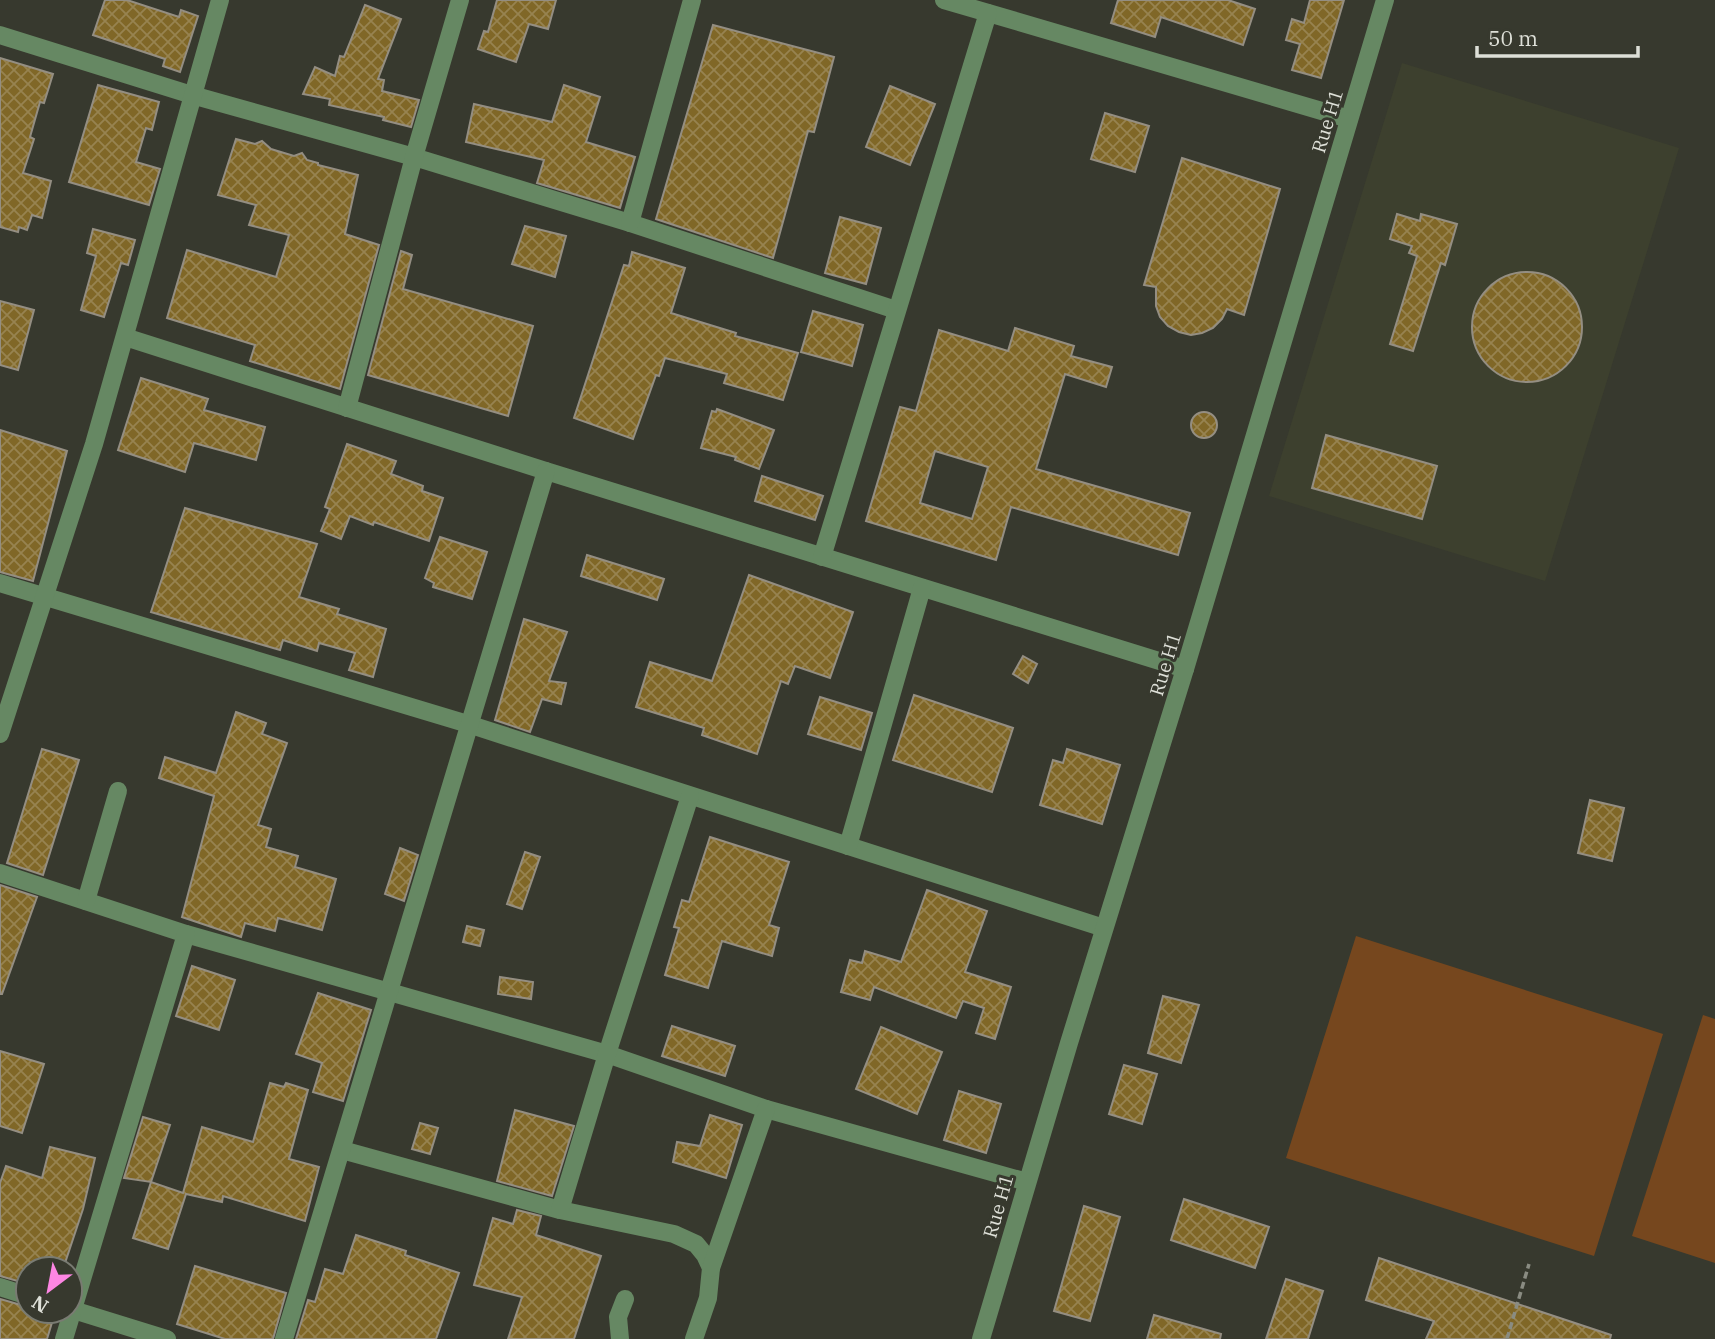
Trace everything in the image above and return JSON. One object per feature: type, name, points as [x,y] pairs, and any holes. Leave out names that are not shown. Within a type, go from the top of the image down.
[{"type":"street","points":[[0,734],[125,337],[220,0]]},
{"type":"street","points":[[346,408],[460,0]]},
{"type":"street","points":[[630,223],[692,0]]},
{"type":"street","points":[[944,0],[1349,119]]},
{"type":"street","name":"Rue H1","points":[[981,1339],[1385,0]]},
{"type":"street","points":[[822,557],[988,13]]},
{"type":"street","points":[[0,35],[192,95],[414,157],[630,223],[896,310]]},
{"type":"street","points":[[125,337],[1185,669]]},
{"type":"street","points":[[284,1339],[546,471]]},
{"type":"street","points":[[0,583],[468,724],[1104,928]]},
{"type":"street","points":[[848,846],[922,588]]},
{"type":"street","points":[[86,901],[118,791]]},
{"type":"street","points":[[560,1210],[690,796]]},
{"type":"street","points":[[0,873],[186,934],[607,1054],[766,1109],[1027,1182]]},
{"type":"street","points":[[84,1270],[186,934]]},
{"type":"street","points":[[694,1339],[708,1298],[711,1268],[766,1109]]},
{"type":"street","points":[[342,1150],[560,1210],[674,1234],[696,1244],[711,1268]]},
{"type":"street","points":[[620,1339],[618,1317],[625,1299]]},
{"type":"street","points":[[84,1314],[167,1339]]},
{"type":"path","points":[[1507,1339],[1529,1264]]},
{"type":"shaded area","points":[[1402,63],[1679,148],[1545,581],[1269,496]]},
{"type":"shaded area","points":[[1356,936],[1663,1034],[1594,1256],[1286,1158]]},
{"type":"shaded area","points":[[1703,1015],[1715,1019],[1715,1263],[1632,1236]]},
{"type":"building","points":[[105,0],[127,0],[179,17],[181,10],[198,16],[180,72],[163,66],[165,59],[93,35]]},
{"type":"building","points":[[497,0],[556,0],[548,29],[529,24],[516,62],[478,49],[484,31],[488,32]]},
{"type":"building","points":[[1118,0],[1228,0],[1255,9],[1243,45],[1161,17],[1155,37],[1111,23]]},
{"type":"building","points":[[1310,0],[1344,0],[1321,78],[1292,70],[1300,44],[1286,40],[1292,19],[1304,23]]},
{"type":"building","points":[[365,5],[401,19],[378,79],[384,80],[382,91],[419,100],[411,127],[383,120],[384,117],[329,105],[330,99],[303,94],[315,67],[335,76],[340,56],[344,57]]},
{"type":"building","points":[[713,25],[834,57],[814,132],[808,131],[773,258],[656,219]]},
{"type":"building","points":[[0,58],[53,74],[44,103],[40,102],[30,137],[34,139],[23,173],[51,181],[42,218],[32,215],[27,230],[19,227],[18,232],[0,227]]},
{"type":"building","points":[[98,85],[159,102],[152,130],[146,128],[136,162],[160,169],[149,205],[69,182]]},
{"type":"building","points":[[564,85],[600,97],[586,142],[635,157],[620,208],[537,183],[544,160],[466,142],[474,104],[552,122]]},
{"type":"building","points":[[890,86],[935,104],[910,165],[866,147]]},
{"type":"building","points":[[1105,113],[1149,126],[1135,172],[1091,159]]},
{"type":"building","points":[[236,139],[255,144],[262,141],[271,149],[294,156],[302,153],[307,160],[318,165],[358,175],[345,234],[379,245],[340,389],[250,361],[255,345],[167,318],[187,250],[276,277],[289,235],[249,225],[256,205],[218,195]]},
{"type":"building","points":[[1182,158],[1280,189],[1244,315],[1227,309],[1213,328],[1191,335],[1168,326],[1160,317],[1156,306],[1156,287],[1144,285]]},
{"type":"building","points":[[1397,214],[1420,221],[1421,214],[1457,224],[1445,265],[1441,263],[1413,351],[1390,344],[1417,256],[1409,253],[1412,246],[1390,239]]},
{"type":"building","points":[[840,217],[881,228],[866,284],[825,273]]},
{"type":"building","points":[[525,226],[566,236],[555,277],[512,264]]},
{"type":"building","points":[[93,229],[135,240],[128,265],[121,263],[104,317],[81,310],[96,256],[87,253]]},
{"type":"building","points":[[401,251],[412,255],[403,289],[533,326],[508,416],[368,375]]},
{"type":"building","points":[[632,252],[685,268],[671,313],[736,333],[735,336],[798,353],[783,400],[724,383],[727,374],[665,358],[659,376],[656,375],[633,439],[574,418],[624,265],[629,266]]},
{"type":"building","points":[[1527,272],[1548,276],[1566,288],[1578,306],[1582,327],[1578,348],[1566,366],[1548,378],[1527,382],[1506,378],[1488,366],[1476,348],[1472,327],[1476,306],[1488,288],[1506,276]]},
{"type":"building","points":[[0,301],[34,310],[18,370],[0,365]]},
{"type":"building","points":[[813,311],[863,325],[852,366],[801,352]]},
{"type":"building","points":[[1015,328],[1074,346],[1071,356],[1112,367],[1106,387],[1065,374],[1036,469],[1190,513],[1178,555],[1011,507],[996,560],[866,521],[900,407],[916,411],[939,330],[1008,351]],"holes":[[[935,451],[988,467],[972,519],[920,503]]]},
{"type":"building","points":[[141,378],[208,399],[204,410],[265,427],[256,460],[194,443],[185,472],[118,450]]},
{"type":"building","points":[[717,409],[774,430],[759,469],[735,460],[736,457],[701,448],[712,411],[716,412]]},
{"type":"building","points":[[1204,412],[1213,416],[1217,425],[1213,434],[1204,438],[1195,434],[1191,425],[1195,416]]},
{"type":"building","points":[[0,430],[67,451],[33,581],[0,572]]},
{"type":"building","points":[[1326,435],[1437,466],[1422,519],[1312,488]]},
{"type":"building","points":[[347,444],[396,461],[391,474],[423,486],[422,491],[443,498],[429,541],[350,516],[341,539],[321,531],[330,509],[325,507]]},
{"type":"building","points":[[762,476],[823,496],[815,520],[755,501]]},
{"type":"building","points":[[185,508],[317,544],[299,597],[339,609],[337,614],[386,629],[373,677],[349,670],[355,653],[319,643],[317,651],[283,640],[280,650],[151,612]]},
{"type":"building","points":[[440,537],[487,552],[472,599],[433,587],[434,583],[425,578]]},
{"type":"building","points":[[587,555],[664,579],[657,600],[581,576]]},
{"type":"building","points":[[749,575],[853,612],[830,678],[795,666],[788,684],[781,681],[757,754],[702,735],[704,728],[636,707],[650,662],[712,681]]},
{"type":"building","points":[[524,619],[567,632],[549,681],[566,683],[561,704],[542,699],[530,732],[495,720]]},
{"type":"building","points":[[1023,656],[1037,664],[1028,683],[1013,674]]},
{"type":"building","points":[[914,695],[1013,728],[992,792],[893,760]]},
{"type":"building","points":[[820,697],[872,713],[861,750],[808,734]]},
{"type":"building","points":[[236,712],[266,723],[262,734],[287,743],[258,825],[271,829],[266,847],[298,856],[295,867],[336,879],[322,930],[278,918],[275,931],[245,923],[241,937],[182,917],[214,796],[159,778],[165,757],[216,773]]},
{"type":"building","points":[[42,749],[79,760],[43,875],[7,863]]},
{"type":"building","points":[[1067,749],[1120,765],[1102,824],[1040,805],[1053,760],[1063,763]]},
{"type":"building","points":[[1590,800],[1624,808],[1612,861],[1578,853]]},
{"type":"building","points":[[710,837],[789,862],[769,925],[779,928],[772,956],[722,941],[708,988],[665,975],[679,928],[674,927],[682,900],[689,902]]},
{"type":"building","points":[[400,848],[418,855],[404,901],[385,894]]},
{"type":"building","points":[[525,852],[540,857],[522,909],[507,904]]},
{"type":"building","points":[[0,885],[37,897],[2,994],[0,994]]},
{"type":"building","points":[[927,890],[987,911],[965,972],[1011,987],[995,1039],[976,1033],[984,1008],[963,1001],[956,1018],[874,987],[870,1000],[841,992],[850,960],[862,963],[865,951],[901,962]]},
{"type":"building","points":[[467,926],[484,930],[480,946],[463,942]]},
{"type":"building","points":[[192,966],[235,980],[219,1030],[176,1016]]},
{"type":"building","points":[[500,977],[533,982],[531,999],[498,994]]},
{"type":"building","points":[[318,993],[371,1010],[343,1101],[313,1092],[322,1063],[296,1054]]},
{"type":"building","points":[[1163,996],[1199,1005],[1181,1063],[1148,1053]]},
{"type":"building","points":[[672,1026],[735,1046],[725,1076],[662,1056]]},
{"type":"building","points":[[881,1027],[942,1052],[917,1114],[856,1089]]},
{"type":"building","points":[[0,1051],[44,1064],[22,1133],[0,1126]]},
{"type":"building","points":[[1124,1065],[1157,1074],[1142,1124],[1109,1114]]},
{"type":"building","points":[[270,1083],[284,1087],[286,1083],[308,1090],[289,1159],[319,1167],[305,1221],[223,1196],[222,1202],[186,1194],[168,1249],[133,1238],[151,1182],[183,1193],[202,1127],[253,1142]]},
{"type":"building","points":[[959,1091],[1001,1104],[986,1153],[944,1140]]},
{"type":"building","points":[[515,1110],[574,1126],[552,1196],[497,1181]]},
{"type":"building","points":[[710,1115],[742,1125],[726,1178],[673,1162],[677,1142],[700,1146]]},
{"type":"building","points":[[143,1117],[170,1125],[151,1182],[124,1178]]},
{"type":"building","points":[[420,1123],[438,1128],[430,1154],[412,1149]]},
{"type":"building","points":[[50,1147],[95,1158],[83,1209],[68,1255],[14,1255],[14,1280],[0,1276],[0,1183],[6,1166],[42,1178]]},
{"type":"building","points":[[1184,1199],[1269,1227],[1255,1268],[1171,1240]]},
{"type":"building","points":[[1084,1206],[1120,1217],[1090,1321],[1054,1311]]},
{"type":"building","points":[[517,1210],[541,1216],[536,1235],[601,1256],[574,1339],[508,1339],[522,1297],[474,1285],[493,1218],[513,1224]]},
{"type":"building","points":[[356,1235],[406,1251],[405,1255],[459,1273],[436,1339],[296,1339],[308,1300],[315,1302],[325,1269],[343,1274]]},
{"type":"building","points":[[1379,1258],[1611,1335],[1610,1339],[1426,1339],[1434,1321],[1366,1300]]},
{"type":"building","points":[[195,1266],[286,1293],[273,1339],[225,1339],[177,1324]]},
{"type":"building","points":[[1286,1279],[1323,1291],[1308,1339],[1266,1339]]},
{"type":"building","points":[[0,1299],[14,1303],[14,1325],[51,1325],[47,1339],[0,1339]]},
{"type":"building","points":[[1154,1315],[1221,1334],[1220,1339],[1147,1339]]}]
